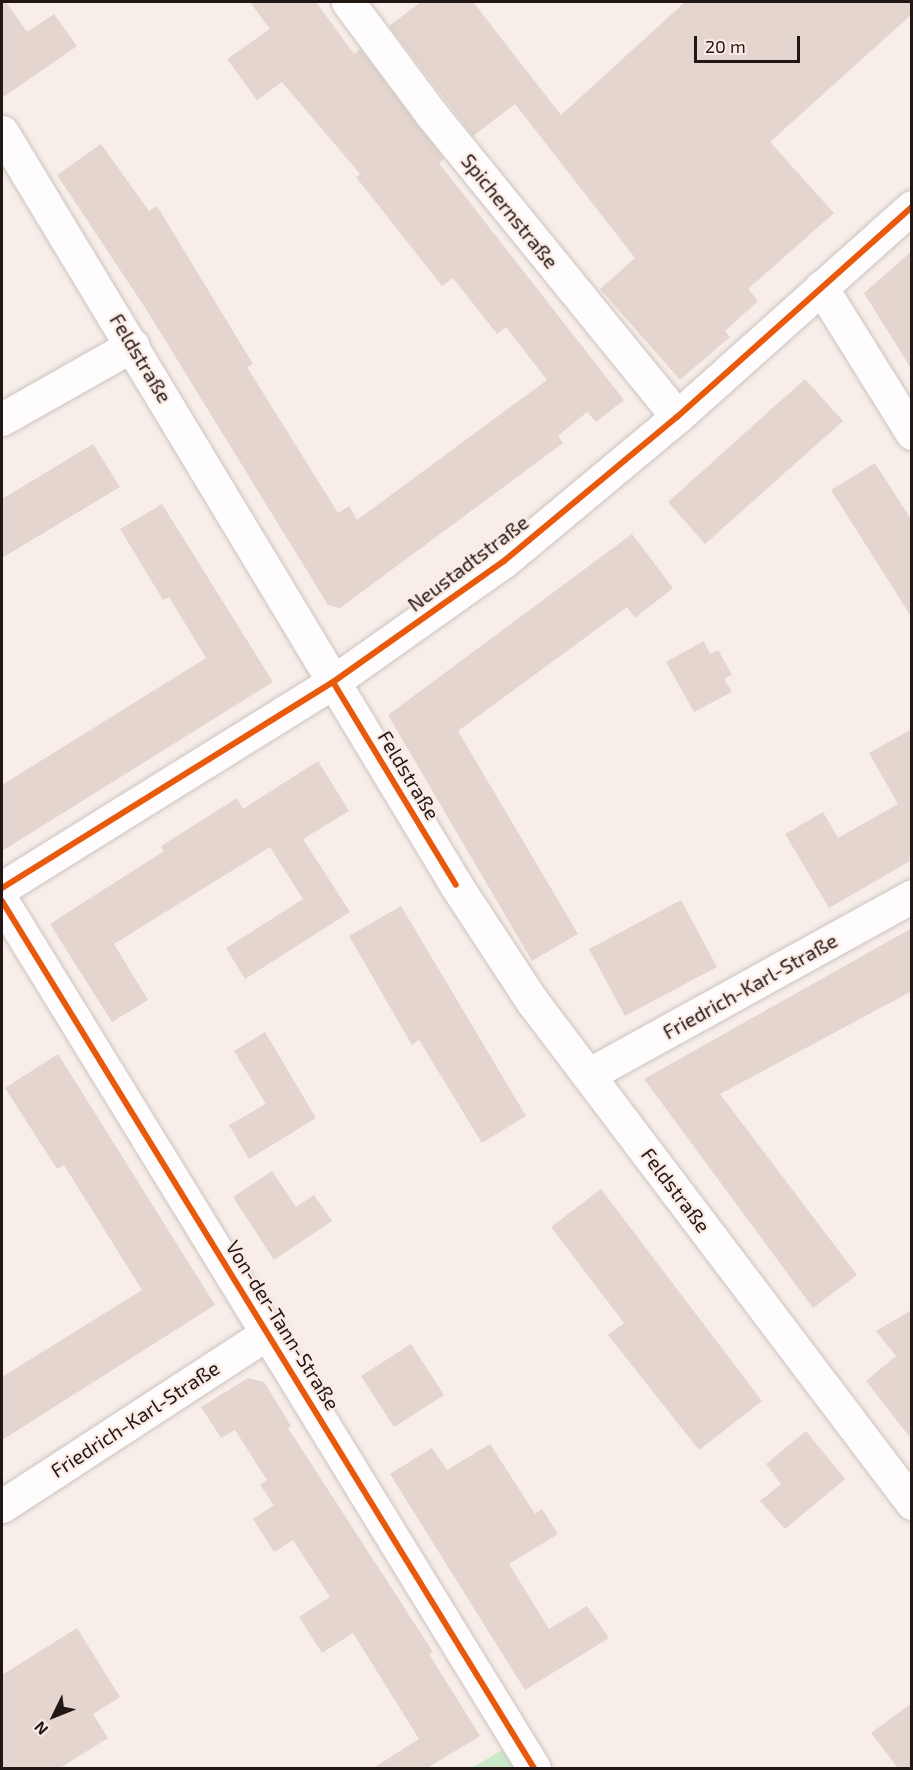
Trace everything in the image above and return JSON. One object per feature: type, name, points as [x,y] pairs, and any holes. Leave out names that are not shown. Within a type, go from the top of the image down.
[{"type":"street","name":"Spichernstraße","points":[[348,2],[432,115],[677,417]]},
{"type":"street","name":"Feldstraße","points":[[2,132],[133,345],[333,682],[463,895],[532,1001],[912,1503]]},
{"type":"street","name":"Neustadtstraße","points":[[2,888],[333,682],[504,561],[677,417],[912,207]]},
{"type":"street","points":[[821,287],[912,433]]},
{"type":"street","points":[[2,419],[133,345]]},
{"type":"street","name":"Friedrich-Karl-Straße","points":[[588,1076],[912,896]]},
{"type":"street","name":"Von-der-Tann-Straße","points":[[2,901],[534,1768]]},
{"type":"street","name":"Friedrich-Karl-Straße","points":[[2,1506],[268,1332]]},
{"type":"green space","points":[[502,1750],[514,1768],[472,1768]]},
{"type":"building","points":[[2,2],[6,2],[27,32],[54,14],[77,46],[2,98]]},
{"type":"building","points":[[250,2],[316,2],[354,54],[360,49],[444,159],[439,163],[624,400],[596,422],[587,412],[558,436],[563,443],[340,608],[328,605],[146,309],[57,175],[101,144],[149,211],[157,206],[253,364],[247,367],[338,513],[349,506],[357,520],[547,380],[506,327],[497,334],[453,278],[442,286],[356,177],[360,174],[282,82],[257,100],[227,59],[270,29]]},
{"type":"building","points":[[421,2],[473,2],[561,115],[685,2],[912,2],[912,14],[770,142],[834,213],[748,289],[758,301],[725,331],[730,337],[680,380],[600,289],[635,258],[515,104],[473,136],[389,26]]},
{"type":"building","points":[[912,251],[912,370],[864,293]]},
{"type":"building","points":[[805,379],[843,421],[705,544],[668,502]]},
{"type":"building","points":[[93,444],[120,487],[2,558],[2,499]]},
{"type":"building","points":[[875,463],[912,521],[912,618],[831,490]]},
{"type":"building","points":[[162,504],[273,682],[2,851],[2,785],[206,658],[169,597],[163,600],[120,529]]},
{"type":"building","points":[[632,534],[673,588],[635,618],[627,607],[458,731],[578,934],[532,961],[388,715]]},
{"type":"building","points":[[704,641],[710,654],[718,650],[732,675],[724,679],[732,692],[694,712],[666,662]]},
{"type":"building","points":[[912,729],[912,860],[829,908],[785,834],[823,812],[838,838],[898,804],[869,753]]},
{"type":"building","points":[[318,761],[349,811],[303,839],[350,912],[245,979],[226,948],[303,899],[270,847],[114,944],[148,1000],[112,1022],[50,924],[164,851],[161,846],[237,798],[243,809]]},
{"type":"building","points":[[681,900],[717,967],[625,1016],[589,949]]},
{"type":"building","points":[[401,906],[526,1116],[482,1143],[419,1040],[412,1045],[349,936]]},
{"type":"building","points":[[912,928],[912,991],[720,1094],[857,1275],[813,1308],[644,1079]]},
{"type":"building","points":[[265,1032],[316,1118],[249,1159],[229,1125],[266,1104],[234,1051]]},
{"type":"building","points":[[58,1054],[215,1305],[2,1440],[2,1377],[142,1290],[64,1165],[57,1169],[5,1088]]},
{"type":"building","points":[[272,1171],[296,1207],[314,1195],[332,1221],[274,1260],[233,1197]]},
{"type":"building","points":[[601,1189],[762,1401],[699,1450],[608,1335],[624,1323],[551,1227]]},
{"type":"building","points":[[912,1310],[912,1440],[866,1381],[896,1356],[876,1331]]},
{"type":"building","points":[[411,1344],[444,1395],[394,1427],[361,1376]]},
{"type":"building","points":[[248,1378],[264,1382],[291,1426],[288,1428],[433,1652],[429,1654],[480,1736],[427,1768],[373,1768],[419,1739],[353,1633],[322,1653],[299,1617],[330,1597],[293,1540],[274,1552],[253,1519],[274,1505],[260,1485],[267,1480],[235,1430],[221,1438],[201,1407]]},
{"type":"building","points":[[806,1431],[845,1479],[785,1529],[760,1501],[781,1484],[766,1464]]},
{"type":"building","points":[[490,1444],[535,1514],[542,1509],[558,1534],[509,1564],[549,1629],[587,1606],[609,1638],[525,1690],[390,1474],[432,1448],[447,1470]]},
{"type":"building","points":[[77,1628],[120,1697],[93,1714],[108,1738],[60,1768],[2,1768],[2,1675]]},
{"type":"building","points":[[912,1703],[912,1768],[898,1768],[871,1733]]},
{"type":"cycle path","points":[[2,888],[333,682],[504,561],[677,417],[912,207]]},
{"type":"cycle path","points":[[333,682],[456,885]]},
{"type":"cycle path","points":[[2,901],[534,1768]]}]
